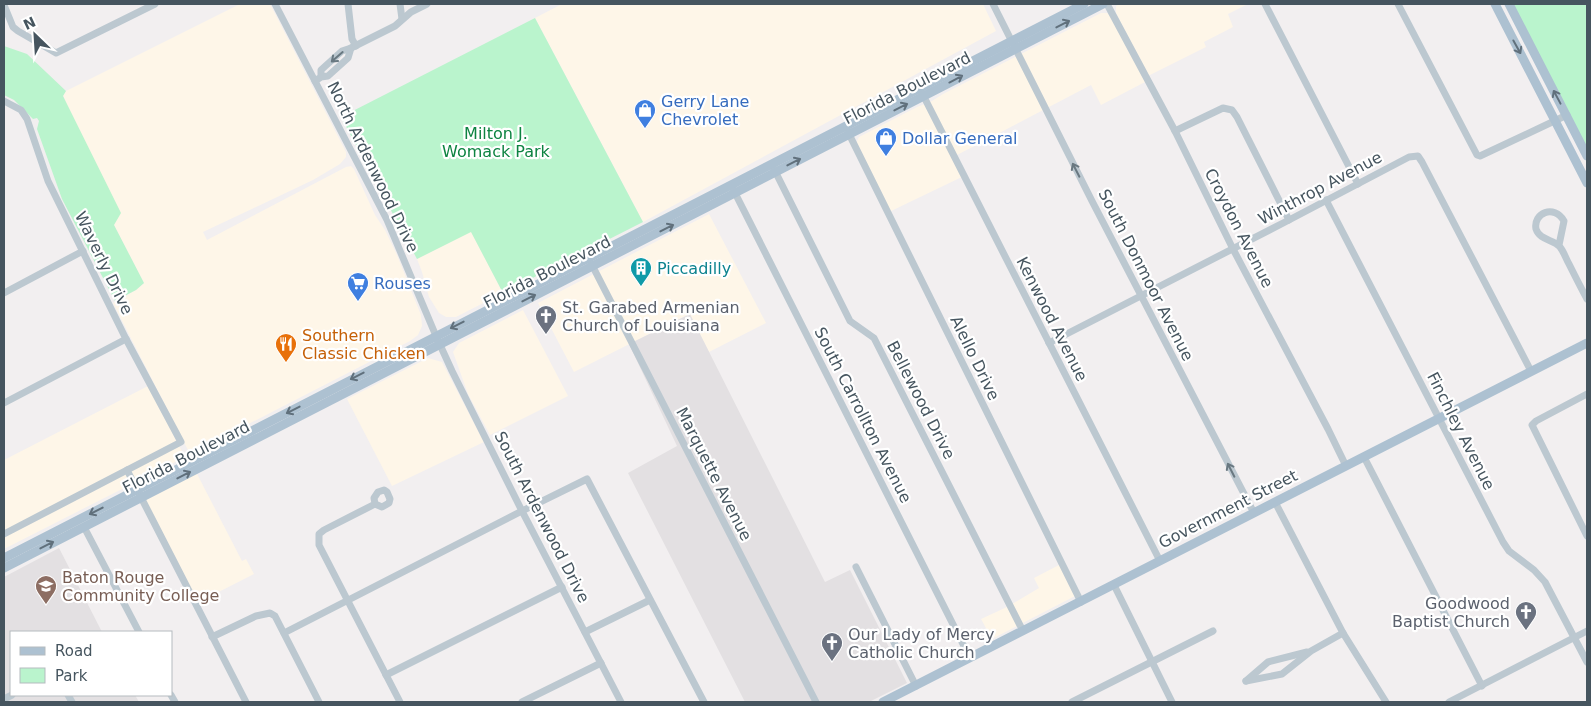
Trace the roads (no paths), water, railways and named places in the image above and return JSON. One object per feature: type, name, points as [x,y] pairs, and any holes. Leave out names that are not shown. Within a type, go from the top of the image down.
[{"type":"main road","name":"Florida Boulevard","points":[[4,568],[26,552],[1013,45],[1051,21],[1084,4]]},
{"type":"main road","name":"Florida Boulevard","points":[[1013,45],[1032,40],[1103,4]]},
{"type":"main road","points":[[1495,4],[1587,183]]},
{"type":"main road","points":[[1508,4],[1587,156]]},
{"type":"main road","points":[[1032,40],[1031,36],[1051,21]]},
{"type":"main road","name":"Government Street","points":[[883,702],[1587,343]]},
{"type":"main road","name":"Florida Boulevard","points":[[4,558],[26,552],[84,526],[139,494]]},
{"type":"street","points":[[4,5],[13,27],[56,53],[155,4]]},
{"type":"street","name":"North Ardenwood Drive","points":[[275,4],[318,79],[387,220],[438,340]]},
{"type":"street","points":[[318,79],[328,76],[348,58],[353,47],[348,4]]},
{"type":"street","points":[[400,4],[402,19]]},
{"type":"street","points":[[353,47],[386,31],[427,4]]},
{"type":"street","name":"South Donmoor Avenue","points":[[992,4],[1254,513]]},
{"type":"street","name":"Croydon Avenue","points":[[1107,4],[1175,131],[1233,249],[1346,466]]},
{"type":"street","points":[[1265,4],[1358,184]]},
{"type":"street","points":[[1398,4],[1477,155],[1480,156],[1567,115]]},
{"type":"street","name":"Kenwood Avenue","points":[[921,92],[1160,561]]},
{"type":"street","name":"Waverly Drive","points":[[4,101],[21,110],[27,119],[48,181],[126,339],[181,442],[127,470]]},
{"type":"street","points":[[1175,131],[1223,108],[1232,110],[1289,220]]},
{"type":"street","name":"Alello Drive","points":[[847,130],[1081,602]]},
{"type":"street","name":"Winthrop Avenue","points":[[1049,342],[1409,157],[1418,156],[1531,371]]},
{"type":"street","name":"Bellewood Drive","points":[[773,168],[850,322],[874,338],[1023,631]]},
{"type":"street","name":"South Carrollton Avenue","points":[[733,188],[970,658]]},
{"type":"street","name":"Finchley Avenue","points":[[1326,200],[1506,547],[1542,578],[1587,662]]},
{"type":"street","points":[[1559,245],[1546,240],[1536,229],[1540,216],[1551,211],[1557,212],[1564,221],[1559,245],[1587,299]]},
{"type":"street","points":[[4,293],[83,252]]},
{"type":"street","name":"Marquette Avenue","points":[[590,262],[816,702]]},
{"type":"street","points":[[4,403],[126,339]]},
{"type":"street","name":"South Ardenwood Drive","points":[[438,340],[522,511],[621,702]]},
{"type":"street","points":[[1587,394],[1536,420],[1532,425],[1587,536]]},
{"type":"street","points":[[1364,457],[1482,686]]},
{"type":"street","points":[[4,534],[127,470],[246,702]]},
{"type":"street","points":[[284,633],[587,479],[704,702]]},
{"type":"street","points":[[1275,502],[1344,632],[1386,702]]},
{"type":"street","points":[[375,504],[324,530],[320,534],[319,545],[400,702]]},
{"type":"street","points":[[84,526],[138,631]]},
{"type":"street","points":[[856,567],[916,686]]},
{"type":"street","points":[[1114,585],[1172,702]]},
{"type":"street","points":[[386,675],[562,587]]},
{"type":"street","points":[[585,632],[650,600]]},
{"type":"street","points":[[212,637],[256,616],[270,614],[276,616],[319,702]]},
{"type":"street","points":[[1072,702],[1214,631]]},
{"type":"street","points":[[1450,702],[1587,631]]},
{"type":"street","points":[[1311,651],[1268,662],[1246,681],[1282,674],[1311,651],[1344,632]]},
{"type":"street","points":[[522,702],[600,663]]},
{"type":"place","name":"Gerry Lane Chevrolet","points":[[645,129]]},
{"type":"place","name":"Dollar General","points":[[886,157]]},
{"type":"place","name":"Piccadilly","points":[[641,287]]},
{"type":"place","name":"Rouses","points":[[358,302]]},
{"type":"place","name":"St. Garabed Armenian Church of Louisiana","points":[[546,335]]},
{"type":"place","name":"Southern Classic Chicken","points":[[286,363]]},
{"type":"place","name":"Baton Rouge Community College","points":[[46,605]]},
{"type":"place","name":"Goodwood Baptist Church","points":[[1526,631]]},
{"type":"place","name":"Our Lady of Mercy Catholic Church","points":[[832,662]]},
{"type":"park label","name":"Milton J. Womack Park","points":[[496,142]]}]
